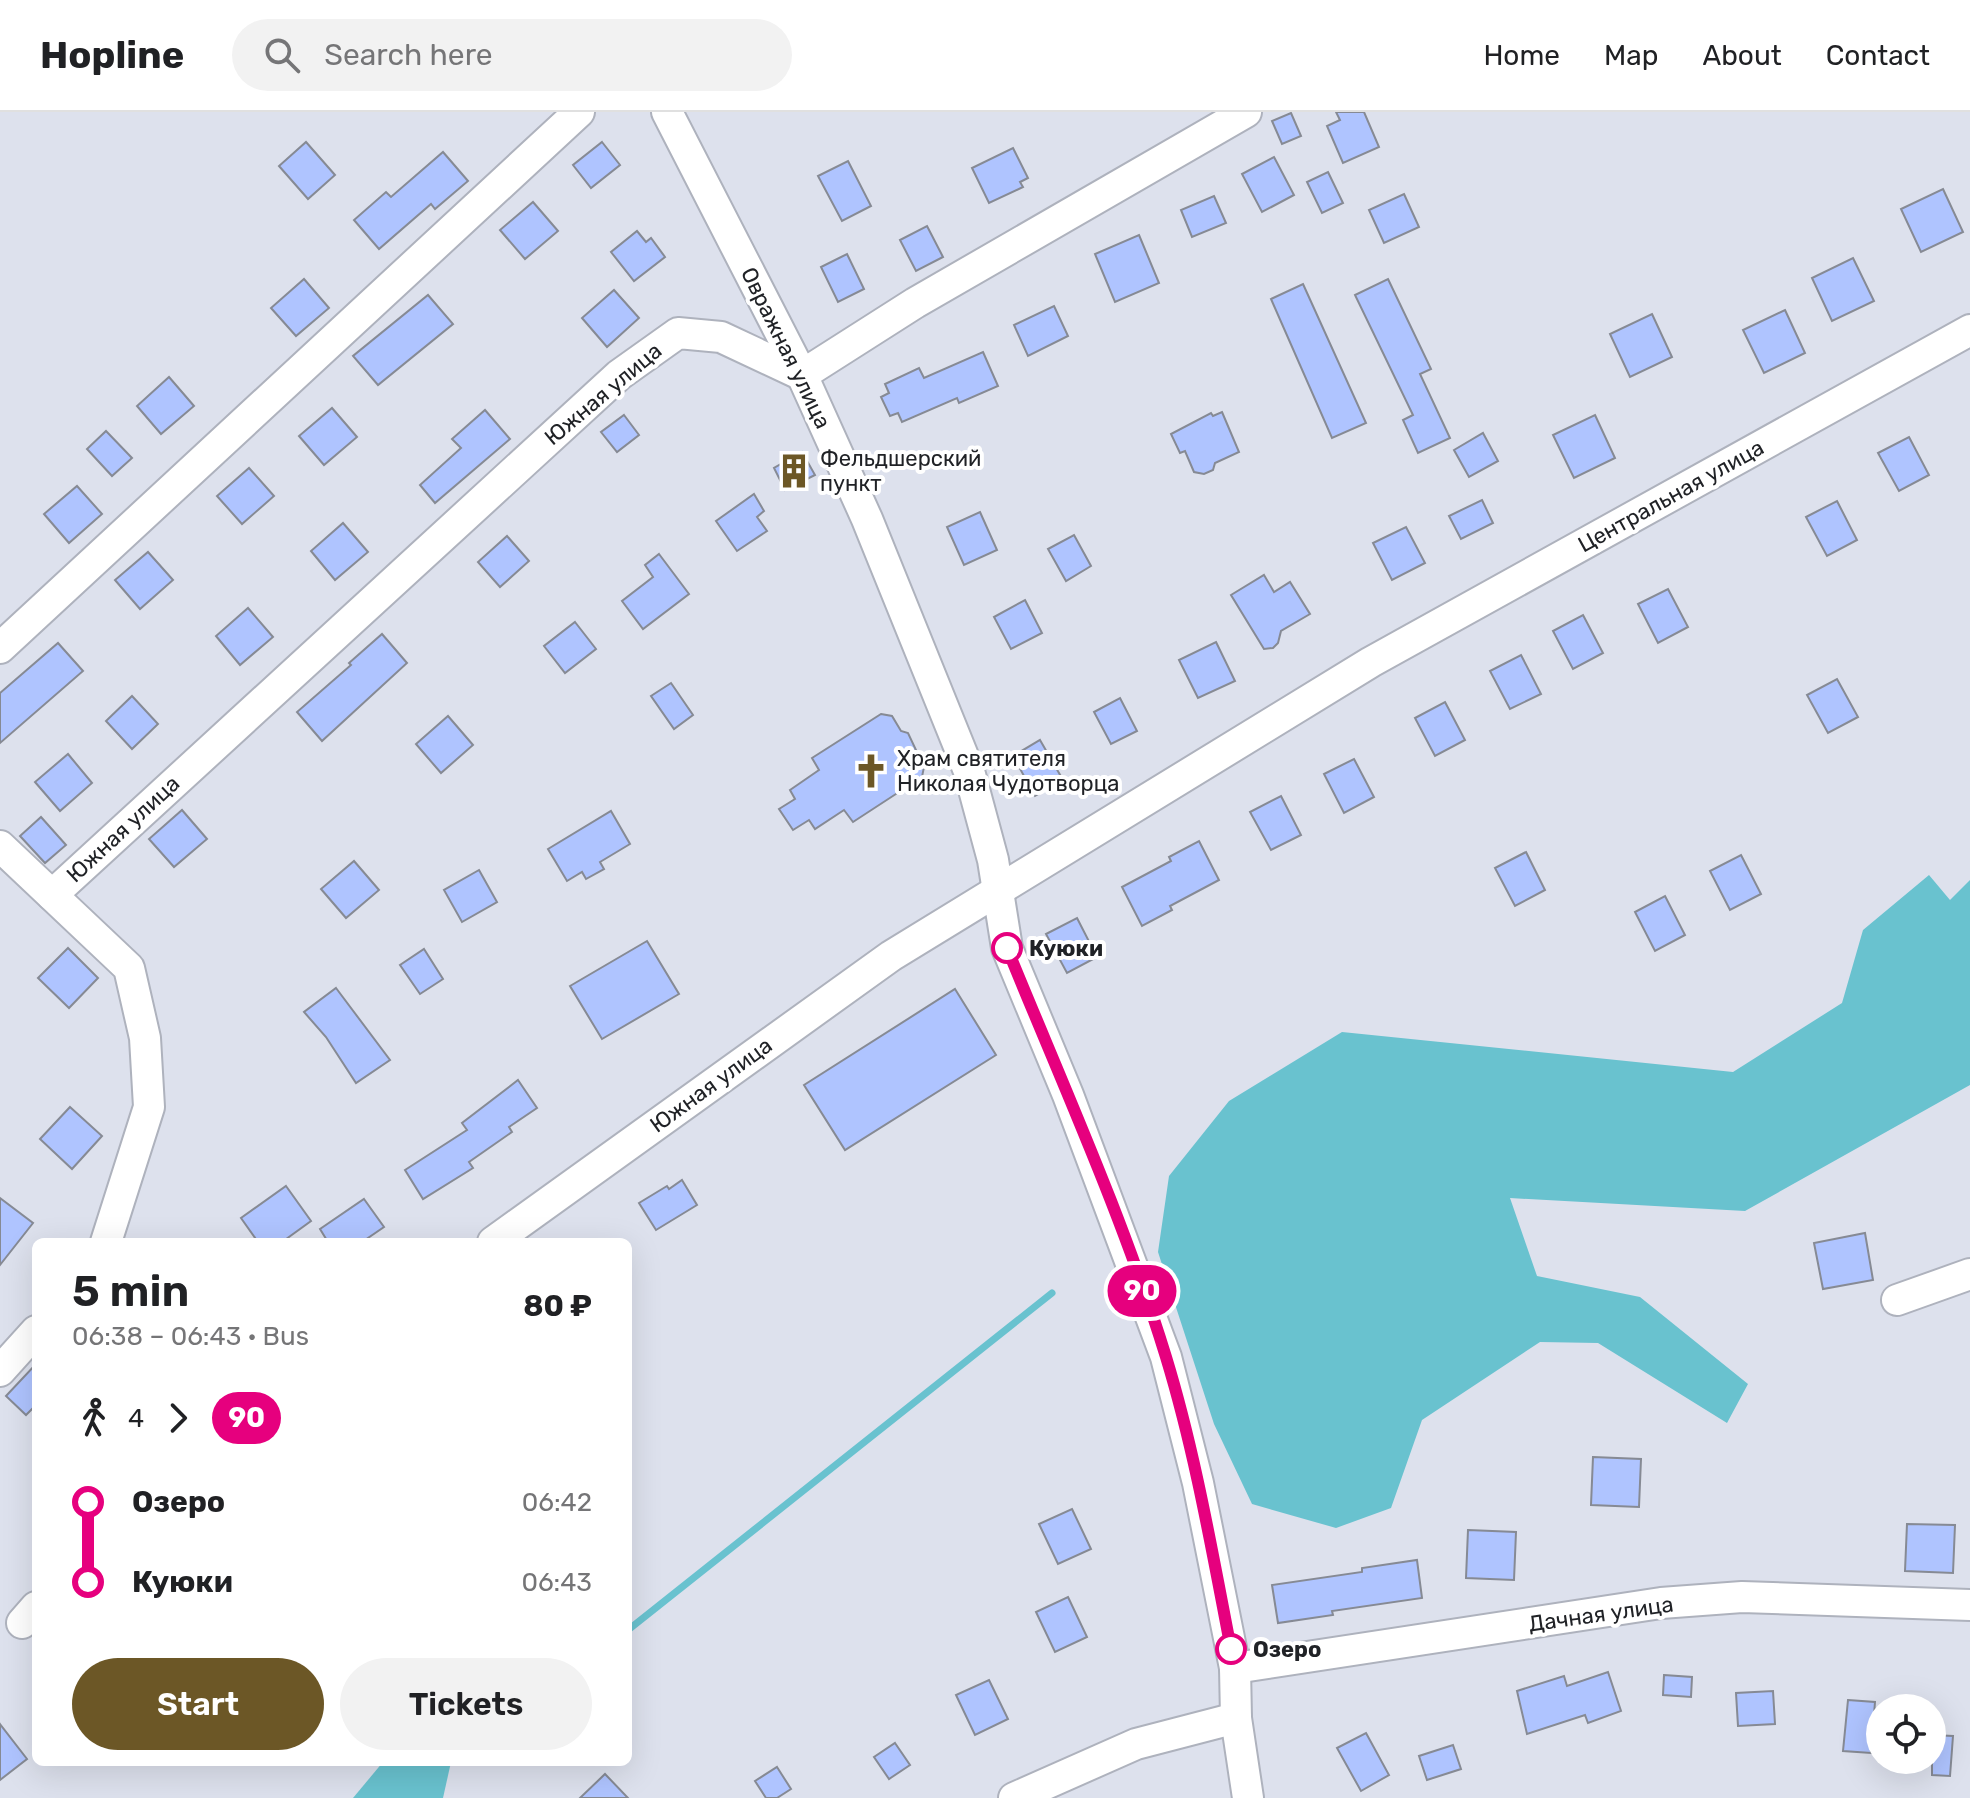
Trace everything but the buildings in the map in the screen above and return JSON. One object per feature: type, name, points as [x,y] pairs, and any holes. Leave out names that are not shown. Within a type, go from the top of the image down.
[{"type":"street","points":[[0,648],[579,112]]},
{"type":"street","name":"Овражная улица","points":[[667,112],[802,375],[867,519],[963,757],[993,860],[1007,948],[1079,1122],[1166,1357],[1198,1483],[1235,1668]]},
{"type":"street","points":[[802,375],[915,303],[1246,112]]},
{"type":"street","name":"Центральная улица","points":[[998,891],[1371,662],[1970,330]]},
{"type":"street","name":"Южная улица","points":[[52,895],[619,375],[678,333],[721,337],[802,375]]},
{"type":"street","points":[[0,846],[129,968],[145,1038],[149,1107],[107,1238]]},
{"type":"street","name":"Южная улица","points":[[499,1238],[891,956],[998,891]]},
{"type":"street","points":[[1897,1300],[1970,1274]]},
{"type":"street","points":[[0,1371],[32,1335]]},
{"type":"street","name":"Дачная улица","points":[[1235,1668],[1661,1603],[1742,1597],[1970,1605]]},
{"type":"street","points":[[1235,1668],[1236,1718],[1248,1798]]},
{"type":"street","points":[[1014,1798],[1136,1744],[1236,1718]]},
{"type":"water","points":[[1929,875],[1950,900],[1970,880],[1970,1085],[1745,1211],[1510,1198],[1537,1276],[1640,1297],[1748,1384],[1727,1423],[1598,1343],[1540,1342],[1422,1420],[1391,1508],[1336,1528],[1252,1504],[1214,1424],[1158,1252],[1169,1176],[1229,1101],[1342,1032],[1733,1072],[1842,1003],[1863,930]]},
{"type":"water","points":[[380,1766],[450,1766],[443,1798],[353,1798]]},
{"type":"waterway","points":[[632,1627],[1052,1293]]},
{"type":"bus line","name":"90","points":[[1007,948],[1068,1095],[1166,1357],[1198,1483],[1231,1649]]},
{"type":"place","name":"Фельдшерский пункт","points":[[794,471]]},
{"type":"place","name":"Храм святителя Николая Чудотворца","points":[[871,771]]},
{"type":"place","name":"Куюки","points":[[1007,948]]},
{"type":"place","name":"Озеро","points":[[1231,1649]]}]
